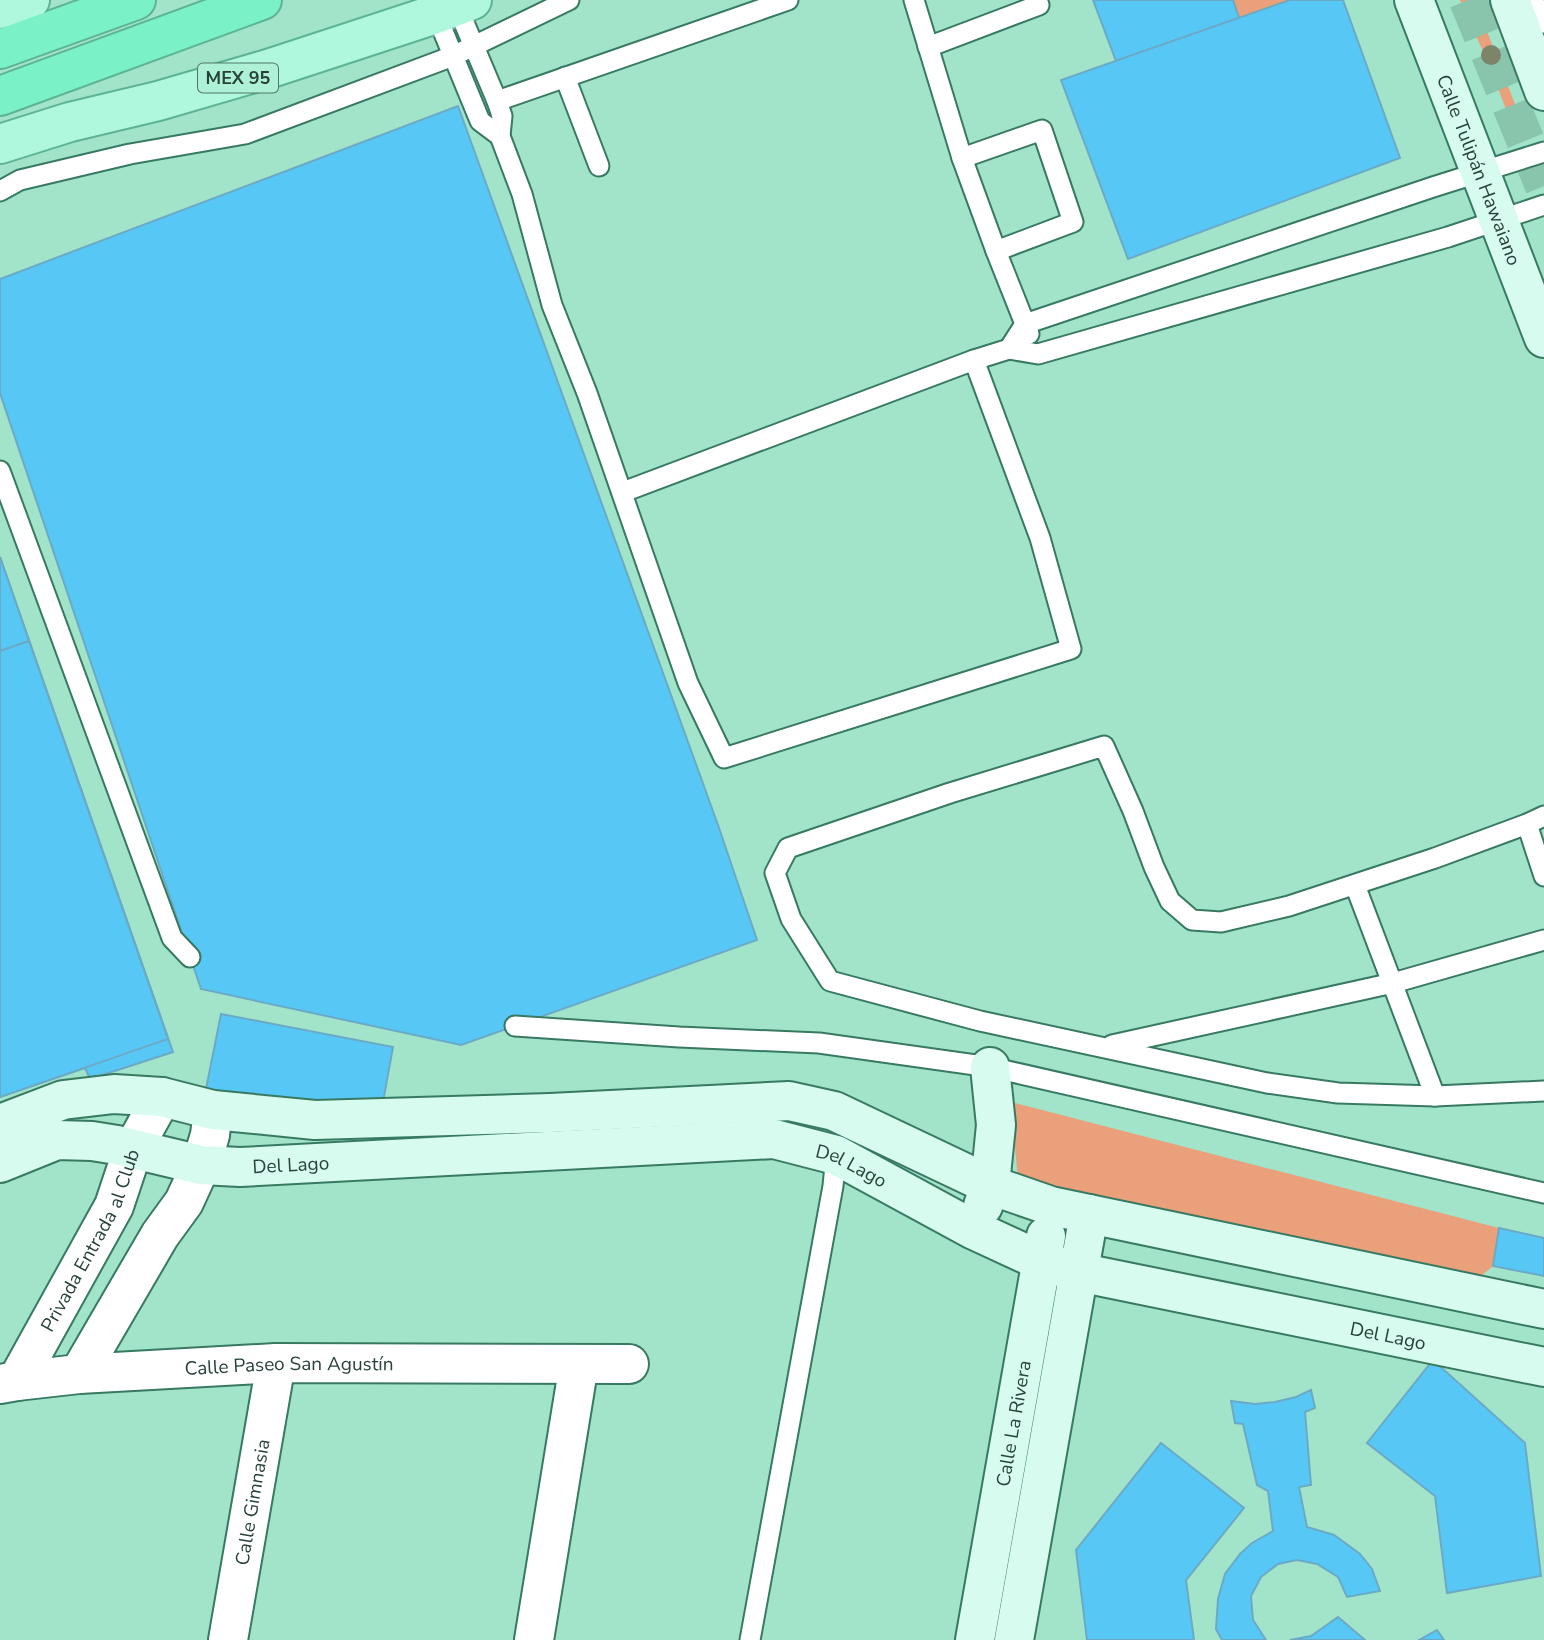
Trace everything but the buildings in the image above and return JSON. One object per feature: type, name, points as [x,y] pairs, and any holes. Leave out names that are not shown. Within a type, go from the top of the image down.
[{"type":"highway","points":[[0,49],[136,0]]},
{"type":"highway","points":[[0,96],[262,0]]},
{"type":"main road","points":[[0,9],[30,0]]},
{"type":"main road","name":"MEX 95","points":[[0,144],[70,122],[158,102],[256,73],[455,7]]},
{"type":"street","name":"Calle Tulipán Hawaiano","points":[[1414,0],[1544,338]]},
{"type":"street","points":[[1510,0],[1544,92]]},
{"type":"street","points":[[974,1230],[990,1185],[996,1125],[990,1067]]},
{"type":"street","points":[[0,1124],[64,1100],[114,1094],[162,1097],[213,1110],[315,1119],[550,1113],[789,1101],[834,1111],[990,1185],[1051,1206],[1544,1308]]},
{"type":"street","name":"Privada Entrada al Club","points":[[9,1383],[114,1206],[133,1149],[162,1097]]},
{"type":"street","points":[[79,1374],[160,1235],[184,1202],[201,1165],[213,1110]]},
{"type":"street","points":[[314,1165],[315,1119]]},
{"type":"street","name":"Del Lago","points":[[0,1163],[57,1140],[92,1141],[201,1165],[240,1167],[774,1139],[836,1155],[974,1230],[1041,1261],[1078,1272],[1544,1367]]},
{"type":"street","name":"Calle La Rivera","points":[[975,1640],[1051,1206]]},
{"type":"street","name":"Calle La Rivera","points":[[1014,1640],[1088,1214]]},
{"type":"street","name":"Calle Paseo San Agustín","points":[[9,1383],[79,1374],[275,1363],[629,1364]]},
{"type":"street","name":"Calle Gimnasia","points":[[228,1640],[275,1363]]},
{"type":"street","points":[[534,1640],[579,1364]]},
{"type":"lane","points":[[0,191],[20,180],[130,154],[245,134],[453,56],[569,0]]},
{"type":"lane","points":[[498,101],[788,0]]},
{"type":"lane","points":[[914,0],[962,158],[1038,354]]},
{"type":"lane","points":[[928,47],[1039,5],[1037,0]]},
{"type":"lane","points":[[1533,0],[1544,23]]},
{"type":"lane","points":[[455,7],[498,101],[502,116],[500,136],[522,194],[552,304],[623,492],[688,683],[724,758],[1071,649],[1040,538],[974,360]]},
{"type":"lane","points":[[455,7],[453,56],[480,121],[500,136]]},
{"type":"lane","points":[[565,77],[599,166]]},
{"type":"lane","points":[[962,158],[1042,130],[1073,222],[996,251]]},
{"type":"lane","points":[[1009,349],[1025,324],[1544,152]]},
{"type":"lane","points":[[623,492],[1009,349],[1038,354],[1435,241],[1544,205]]},
{"type":"lane","points":[[0,471],[172,938],[190,957]]},
{"type":"lane","points":[[1544,876],[1536,820],[1436,858],[1289,906],[1221,922],[1192,920],[1170,901],[1104,746],[950,793],[788,848],[775,873],[791,919],[830,981],[980,1021],[1267,1083],[1338,1093],[1434,1096],[1544,1091]]},
{"type":"lane","points":[[1355,885],[1434,1096]]},
{"type":"lane","points":[[1105,1047],[1393,983],[1544,940]]},
{"type":"lane","points":[[515,1026],[819,1043],[990,1067],[1544,1193]]},
{"type":"lane","points":[[750,1640],[831,1200],[836,1155]]},
{"type":"shaded area","points":[[1233,0],[1290,0],[1239,18]]},
{"type":"shaded area","points":[[1460,0],[1475,0],[1523,125],[1521,130],[1513,128]]},
{"type":"shaded area","points":[[1011,1102],[1499,1228],[1493,1266],[1460,1293],[1018,1181]]},
{"type":"tunnel","points":[[1468,0],[1544,186]]}]
